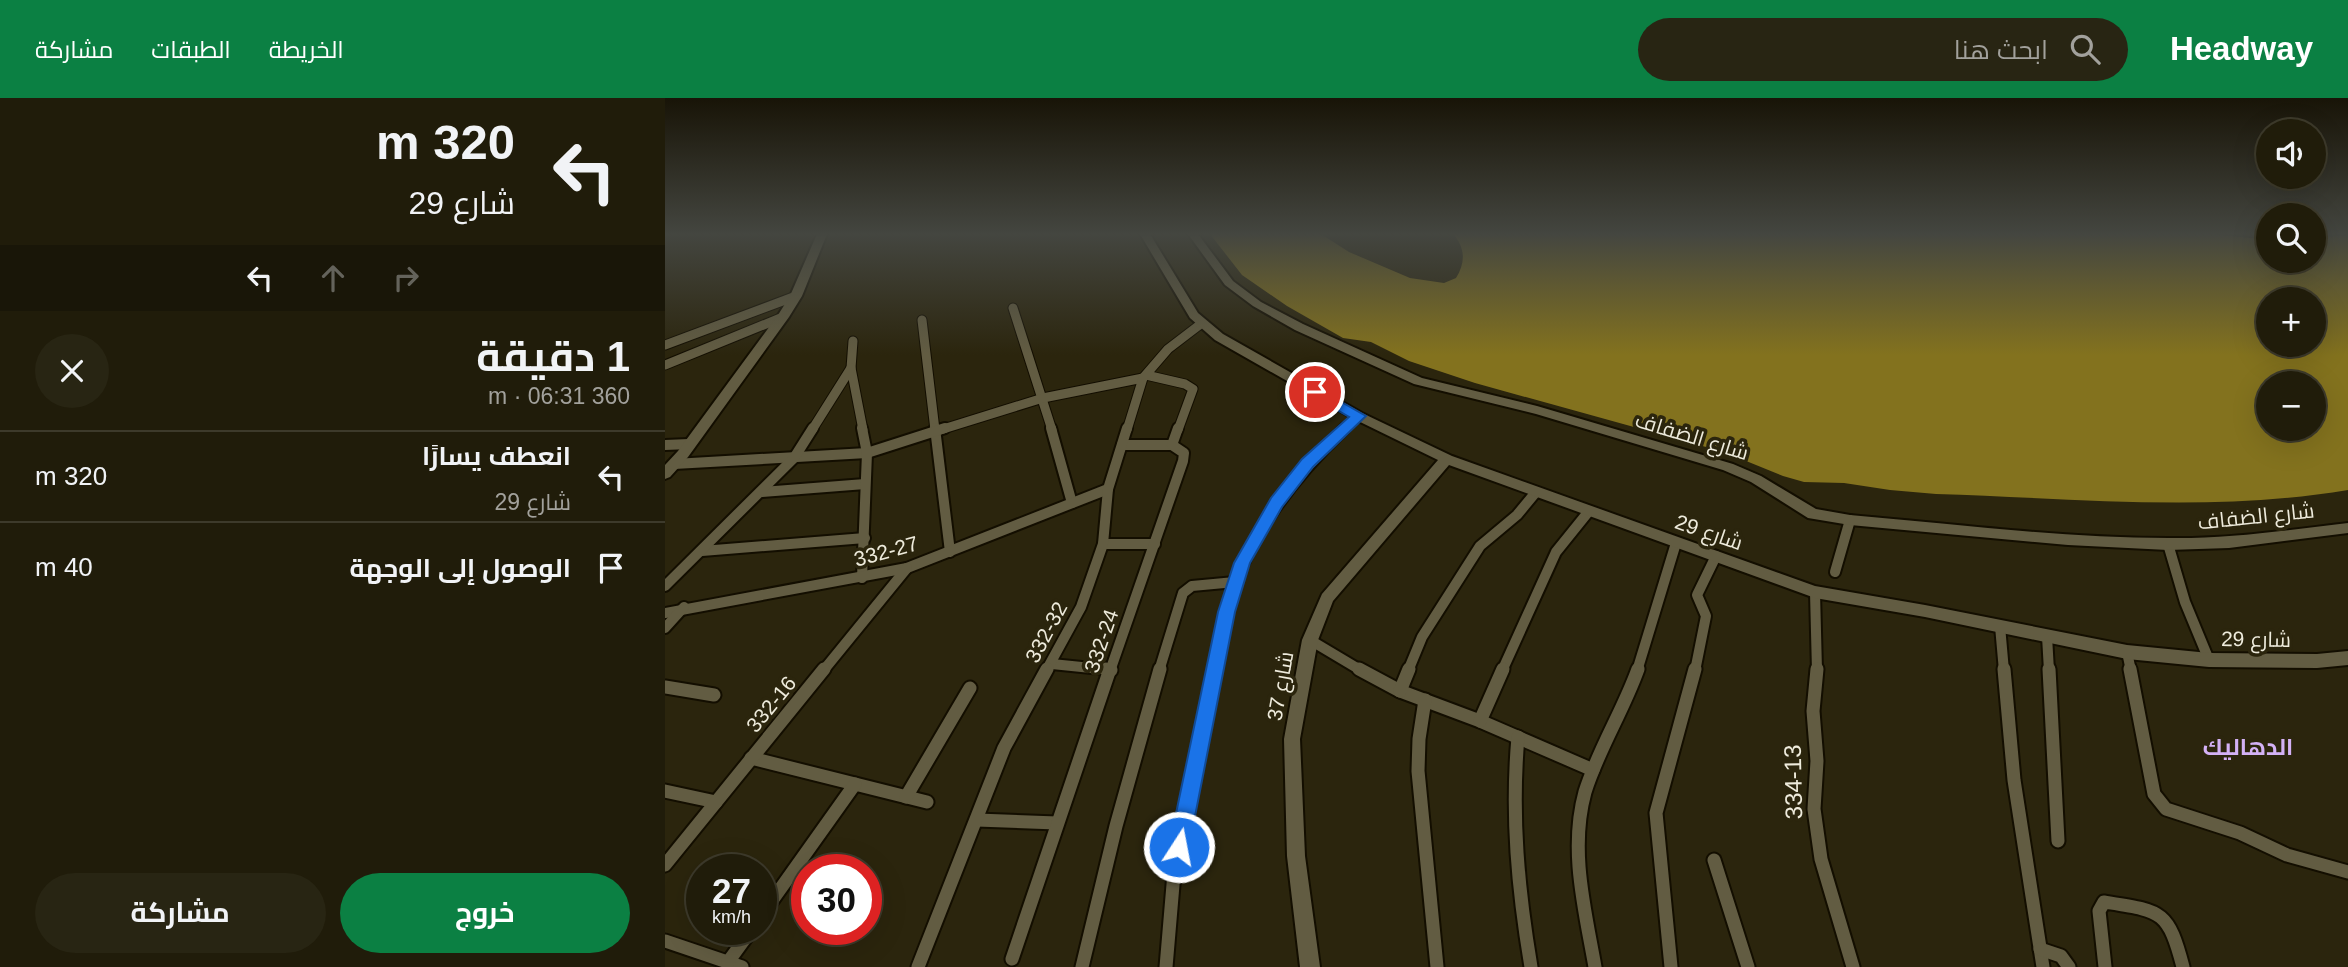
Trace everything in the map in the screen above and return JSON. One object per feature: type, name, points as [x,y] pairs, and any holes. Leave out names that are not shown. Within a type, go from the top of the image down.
[{"type":"street","points":[[670,469],[783,317],[796,296],[804,275]]},
{"type":"street","name":"شارع 29","points":[[1168,275],[1187,307],[1202,323],[1233,346],[1358,416],[1447,459],[1815,592],[2127,652],[2209,660],[2317,661],[2348,658]]},
{"type":"street","name":"شارع الضفاف","points":[[1223,275],[1229,283],[1257,304],[1299,327],[1419,381],[1537,410],[1728,467],[1756,479],[1817,516],[2055,538],[2168,544],[2229,542],[2348,527]]},
{"type":"street","points":[[665,345],[796,296]]},
{"type":"street","points":[[1013,308],[1043,398],[1072,503]]},
{"type":"street","points":[[665,365],[783,317]]},
{"type":"street","points":[[922,320],[950,552]]},
{"type":"street","name":"332-32","points":[[918,967],[1004,748],[1081,607],[1103,544],[1108,489],[1144,377],[1168,349],[1202,323]]},
{"type":"street","points":[[853,341],[851,368],[867,453],[862,578]]},
{"type":"street","points":[[665,586],[794,458],[851,368]]},
{"type":"street","points":[[670,469],[867,453],[1043,398],[1144,377],[1185,384],[1193,389],[1172,445],[1122,445]]},
{"type":"street","points":[[1167,967],[1174,873],[1226,612],[1235,582],[1242,563],[1276,502],[1308,463],[1358,416]]},
{"type":"street","points":[[665,445],[689,444]]},
{"type":"street","name":"332-24","points":[[1012,959],[1056,823],[1184,457],[1184,453],[1172,445]]},
{"type":"street","name":"شارع 37","points":[[1310,967],[1296,856],[1292,739],[1310,640],[1327,598],[1447,459]]},
{"type":"street","points":[[762,492],[865,484]]},
{"type":"street","name":"332-27","points":[[665,613],[684,607],[907,568],[1108,489]]},
{"type":"street","points":[[1400,691],[1422,637],[1480,546],[1517,515],[1536,492]]},
{"type":"street","points":[[1480,721],[1556,552],[1589,511]]},
{"type":"street","points":[[1835,572],[1850,520]]},
{"type":"street","points":[[702,551],[865,538]]},
{"type":"street","points":[[1594,967],[1579,870],[1579,823],[1593,769],[1628,695],[1661,601],[1676,543]]},
{"type":"street","points":[[1103,544],[1155,544]]},
{"type":"street","points":[[2168,544],[2185,602],[2209,660]]},
{"type":"street","points":[[1671,967],[1656,813],[1703,640],[1706,616],[1697,596],[1716,556]]},
{"type":"street","name":"332-16","points":[[665,865],[907,568]]},
{"type":"street","points":[[1082,967],[1097,900],[1158,671],[1183,593],[1192,586],[1235,582]]},
{"type":"street","name":"334-13","points":[[1815,592],[1817,670],[1813,711],[1817,761],[1814,809],[1821,859],[1853,967]]},
{"type":"street","points":[[665,628],[684,607]]},
{"type":"street","points":[[2000,626],[2014,780],[2043,967]]},
{"type":"street","points":[[2047,636],[2052,691],[2053,791],[2058,841]]},
{"type":"street","points":[[1310,640],[1400,691],[1480,721],[1593,769]]},
{"type":"street","points":[[2127,652],[2154,794],[2158,802],[2167,808],[2240,833],[2287,856],[2348,872]]},
{"type":"street","points":[[1052,664],[1111,670]]},
{"type":"street","points":[[665,687],[714,695]]},
{"type":"street","points":[[906,797],[970,688]]},
{"type":"street","points":[[1425,700],[1419,739],[1418,771],[1437,967]]},
{"type":"street","points":[[1518,737],[1513,804],[1516,872],[1531,967]]},
{"type":"street","points":[[751,758],[927,802]]},
{"type":"street","points":[[777,894],[855,784]]},
{"type":"street","points":[[665,791],[716,802]]},
{"type":"street","points":[[977,820],[1056,823]]},
{"type":"street","points":[[1714,860],[1748,967]]},
{"type":"street","points":[[2105,967],[2099,911],[2104,902],[2165,918],[2171,927],[2183,967]]},
{"type":"street","points":[[665,941],[709,962],[735,965],[744,945]]},
{"type":"street","points":[[2041,949],[2054,951],[2067,961],[2069,967]]},
{"type":"shaded area","points":[[1242,275],[1402,275],[1444,283],[1458,275],[2348,275],[2348,490],[2246,501],[2142,502],[1936,494],[1844,483],[1804,482],[1724,452],[1475,383],[1409,361],[1371,342],[1343,338],[1287,306]]},
{"type":"district","name":"الدهاليك","points":[[2248,747]]},
{"type":"route","points":[[1179,847],[1226,612],[1242,563],[1276,502],[1308,463],[1358,416],[1315,392]]}]
